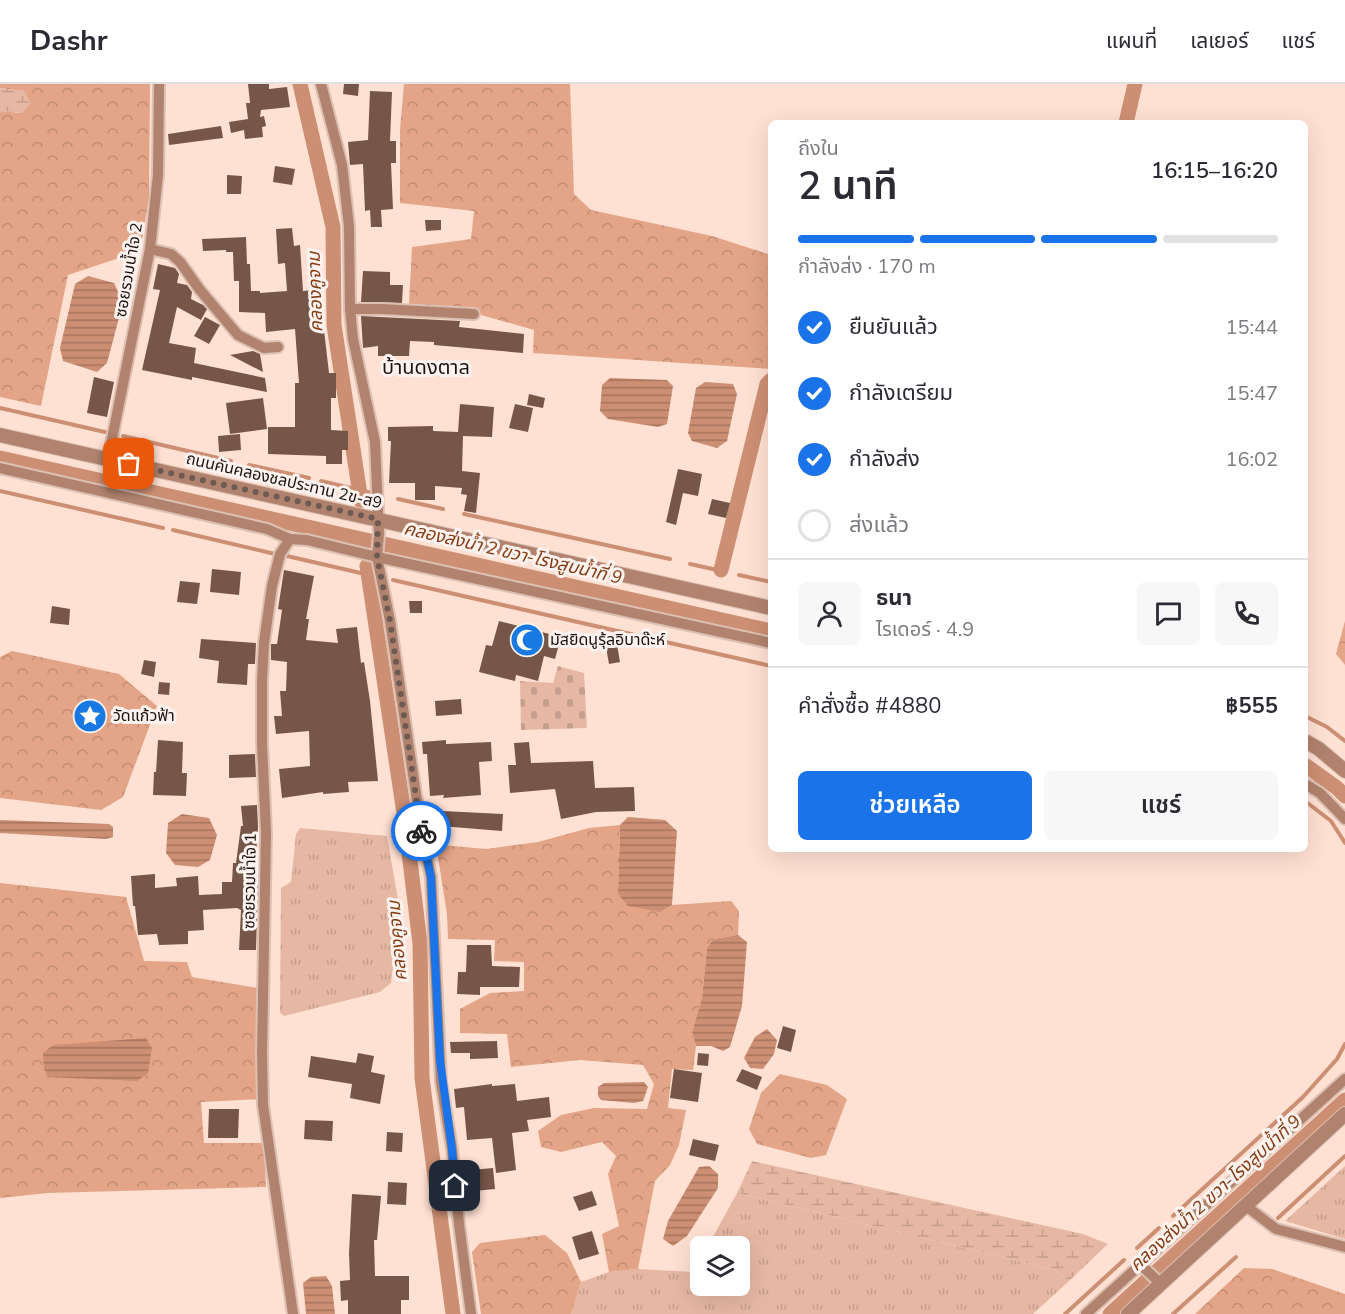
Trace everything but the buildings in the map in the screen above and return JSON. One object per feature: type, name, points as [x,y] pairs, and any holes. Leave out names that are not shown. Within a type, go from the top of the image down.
[{"type":"street","name":"ซอยรวมน้ำใจ 2","points":[[108,459],[150,249],[158,175],[159,84]]},
{"type":"street","points":[[321,84],[342,165],[349,226],[350,309],[353,339],[375,442],[379,534],[376,554],[390,621],[422,834],[431,877],[441,1082],[452,1149],[471,1314]]},
{"type":"street","points":[[150,249],[171,254],[180,262],[238,336],[264,348],[278,346]]},
{"type":"street","points":[[350,309],[474,315]]},
{"type":"street","name":"ถนนคันคลองชลประทาน 2ข-ส9","points":[[0,435],[768,607]]},
{"type":"street","points":[[0,468],[267,529],[290,539],[307,540],[376,554],[768,643]]},
{"type":"street","name":"ซอยรวมน้ำใจ 1","points":[[290,539],[280,554],[272,586],[264,643],[262,743],[266,832],[262,1053],[263,1105],[293,1314]]},
{"type":"street","points":[[1308,743],[1345,771]]},
{"type":"street","points":[[1308,786],[1320,793],[1345,819]]},
{"type":"street","points":[[1086,1314],[1345,1079]]},
{"type":"street","points":[[1128,1314],[1158,1281],[1246,1206],[1345,1114]]},
{"type":"street","points":[[1246,1206],[1276,1229],[1345,1247]]},
{"type":"street","points":[[1141,1264],[1158,1281]]},
{"type":"green space","points":[[0,84],[150,84],[149,198],[140,251],[68,275],[41,406],[0,397],[0,111],[22,113],[24,91],[0,88]]},
{"type":"green space","points":[[404,84],[570,84],[574,194],[591,210],[712,236],[768,254],[768,369],[533,353],[534,330],[464,310],[409,305],[412,247],[471,239],[474,211],[400,203],[400,130]]},
{"type":"green space","points":[[0,88],[24,91],[31,103],[22,113],[0,111]]},
{"type":"green space","points":[[1345,621],[1345,665],[1336,654]]},
{"type":"green space","points":[[12,651],[119,674],[157,706],[123,797],[101,810],[0,798],[0,657]]},
{"type":"green space","points":[[558,666],[584,673],[587,728],[521,730],[520,681],[553,683]]},
{"type":"green space","points":[[620,825],[618,894],[661,912],[672,905],[731,901],[739,911],[738,935],[713,939],[707,948],[702,998],[692,1032],[696,1046],[693,1070],[672,1069],[668,1108],[686,1110],[679,1145],[670,1165],[655,1181],[638,1269],[609,1272],[602,1234],[619,1226],[608,1174],[616,1156],[602,1142],[561,1152],[541,1147],[538,1131],[561,1115],[594,1108],[647,1109],[654,1084],[643,1065],[580,1060],[511,1067],[507,1034],[460,1033],[460,1009],[490,993],[524,991],[524,962],[494,961],[495,940],[448,939],[447,914],[437,851],[442,845],[486,849],[538,842],[589,828]]},
{"type":"green space","points":[[300,828],[387,836],[400,911],[391,983],[380,992],[284,1016],[280,1013],[281,888],[291,882],[296,834]]},
{"type":"green space","points":[[0,883],[126,897],[144,961],[187,962],[192,977],[257,988],[265,997],[262,1099],[201,1102],[204,1143],[264,1143],[266,1187],[48,1193],[0,1198]]},
{"type":"green space","points":[[780,1074],[827,1085],[847,1099],[826,1155],[811,1158],[757,1144],[749,1129],[761,1093]]},
{"type":"green space","points":[[752,1161],[1083,1234],[1108,1244],[1069,1281],[1055,1270],[737,1193]]},
{"type":"green space","points":[[1345,1166],[1345,1239],[1285,1221]]},
{"type":"green space","points":[[737,1193],[1055,1270],[1069,1281],[1033,1314],[571,1314],[581,1282],[609,1272],[638,1269],[690,1272],[690,1296],[750,1296],[750,1236],[713,1236]]},
{"type":"green space","points":[[545,1235],[567,1253],[581,1282],[571,1314],[481,1314],[472,1252],[480,1243]]},
{"type":"green space","points":[[1244,1268],[1272,1269],[1345,1294],[1345,1314],[1195,1314]]},
{"type":"shaded area","points":[[88,276],[114,283],[123,303],[107,363],[97,372],[63,361],[60,348],[75,284]]},
{"type":"shaded area","points":[[610,378],[667,380],[673,386],[667,424],[658,427],[608,419],[600,411],[602,385]]},
{"type":"shaded area","points":[[705,382],[733,384],[737,394],[727,441],[717,448],[692,441],[688,433],[696,388]]},
{"type":"shaded area","points":[[182,814],[209,818],[217,835],[210,860],[198,867],[175,865],[166,853],[168,823]]},
{"type":"shaded area","points":[[628,817],[665,820],[677,831],[672,905],[661,912],[628,906],[618,894],[620,825]]},
{"type":"shaded area","points":[[0,820],[109,824],[113,827],[113,837],[106,839],[0,833]]},
{"type":"shaded area","points":[[738,935],[747,942],[742,1006],[730,1047],[723,1051],[711,1046],[696,1046],[692,1032],[702,998],[707,948],[713,939]]},
{"type":"shaded area","points":[[767,1029],[777,1040],[774,1054],[763,1069],[750,1068],[744,1058],[755,1037]]},
{"type":"shaded area","points":[[146,1038],[152,1048],[148,1073],[137,1081],[48,1077],[44,1069],[43,1053],[54,1045]]},
{"type":"shaded area","points":[[644,1082],[648,1087],[643,1101],[634,1103],[601,1100],[598,1096],[598,1087],[604,1083]]},
{"type":"shaded area","points":[[709,1166],[718,1174],[718,1188],[687,1236],[673,1246],[663,1239],[668,1221],[699,1167]]},
{"type":"shaded area","points":[[326,1276],[332,1286],[335,1314],[306,1314],[303,1283],[311,1277]]},
{"type":"waterway","name":"คลองคูจาม","points":[[300,84],[333,227],[334,325],[361,501]]},
{"type":"waterway","points":[[1127,120],[1135,84]]},
{"type":"waterway","points":[[721,570],[768,383]]},
{"type":"waterway","points":[[0,408],[105,432]]},
{"type":"waterway","points":[[123,436],[231,461]]},
{"type":"waterway","name":"คลองส่งน้ำ 2 ขวา-โรงสูบน้ำที่ 9","points":[[0,458],[768,630]]},
{"type":"waterway","points":[[249,465],[309,478]]},
{"type":"waterway","points":[[321,481],[372,493]]},
{"type":"waterway","points":[[0,491],[163,528]]},
{"type":"waterway","points":[[398,499],[443,509]]},
{"type":"waterway","points":[[464,514],[670,559]]},
{"type":"waterway","points":[[173,530],[275,554]]},
{"type":"waterway","points":[[287,556],[378,577]]},
{"type":"waterway","points":[[690,564],[722,571]]},
{"type":"waterway","name":"คลองคูจาม","points":[[367,566],[405,820],[420,943],[422,1078],[453,1314]]},
{"type":"waterway","points":[[739,575],[768,581]]},
{"type":"waterway","points":[[393,580],[768,665]]},
{"type":"waterway","points":[[1308,718],[1327,727],[1345,741]]},
{"type":"waterway","name":"คลองส่งน้ำ 2 ขวา-โรงสูบน้ำที่ 9","points":[[1308,767],[1345,796]]},
{"type":"waterway","points":[[1308,803],[1331,821],[1345,843]]},
{"type":"waterway","points":[[1173,1216],[1303,1097],[1337,1059],[1345,1044]]},
{"type":"waterway","name":"คลองส่งน้ำ 2 ขวา-โรงสูบน้ำที่ 9","points":[[1110,1314],[1345,1100]]},
{"type":"waterway","points":[[1278,1218],[1345,1156]]},
{"type":"waterway","points":[[1137,1248],[1159,1228]]},
{"type":"waterway","points":[[1173,1314],[1236,1257]]},
{"type":"waterway","points":[[1065,1314],[1124,1260]]},
{"type":"way so far","points":[[129,464],[378,519],[379,534],[376,551],[390,621],[421,831]]},
{"type":"place","name":"มัสยิดนูรุ้ลอิบาด๊ะห์","points":[[527,640]]},
{"type":"place","name":"วัดแก้วฟ้า","points":[[90,716]]},
{"type":"district","name":"บ้านดงตาล","points":[[426,367]]},
{"type":"route","points":[[421,831],[431,877],[441,1082],[452,1149],[455,1186]]}]
